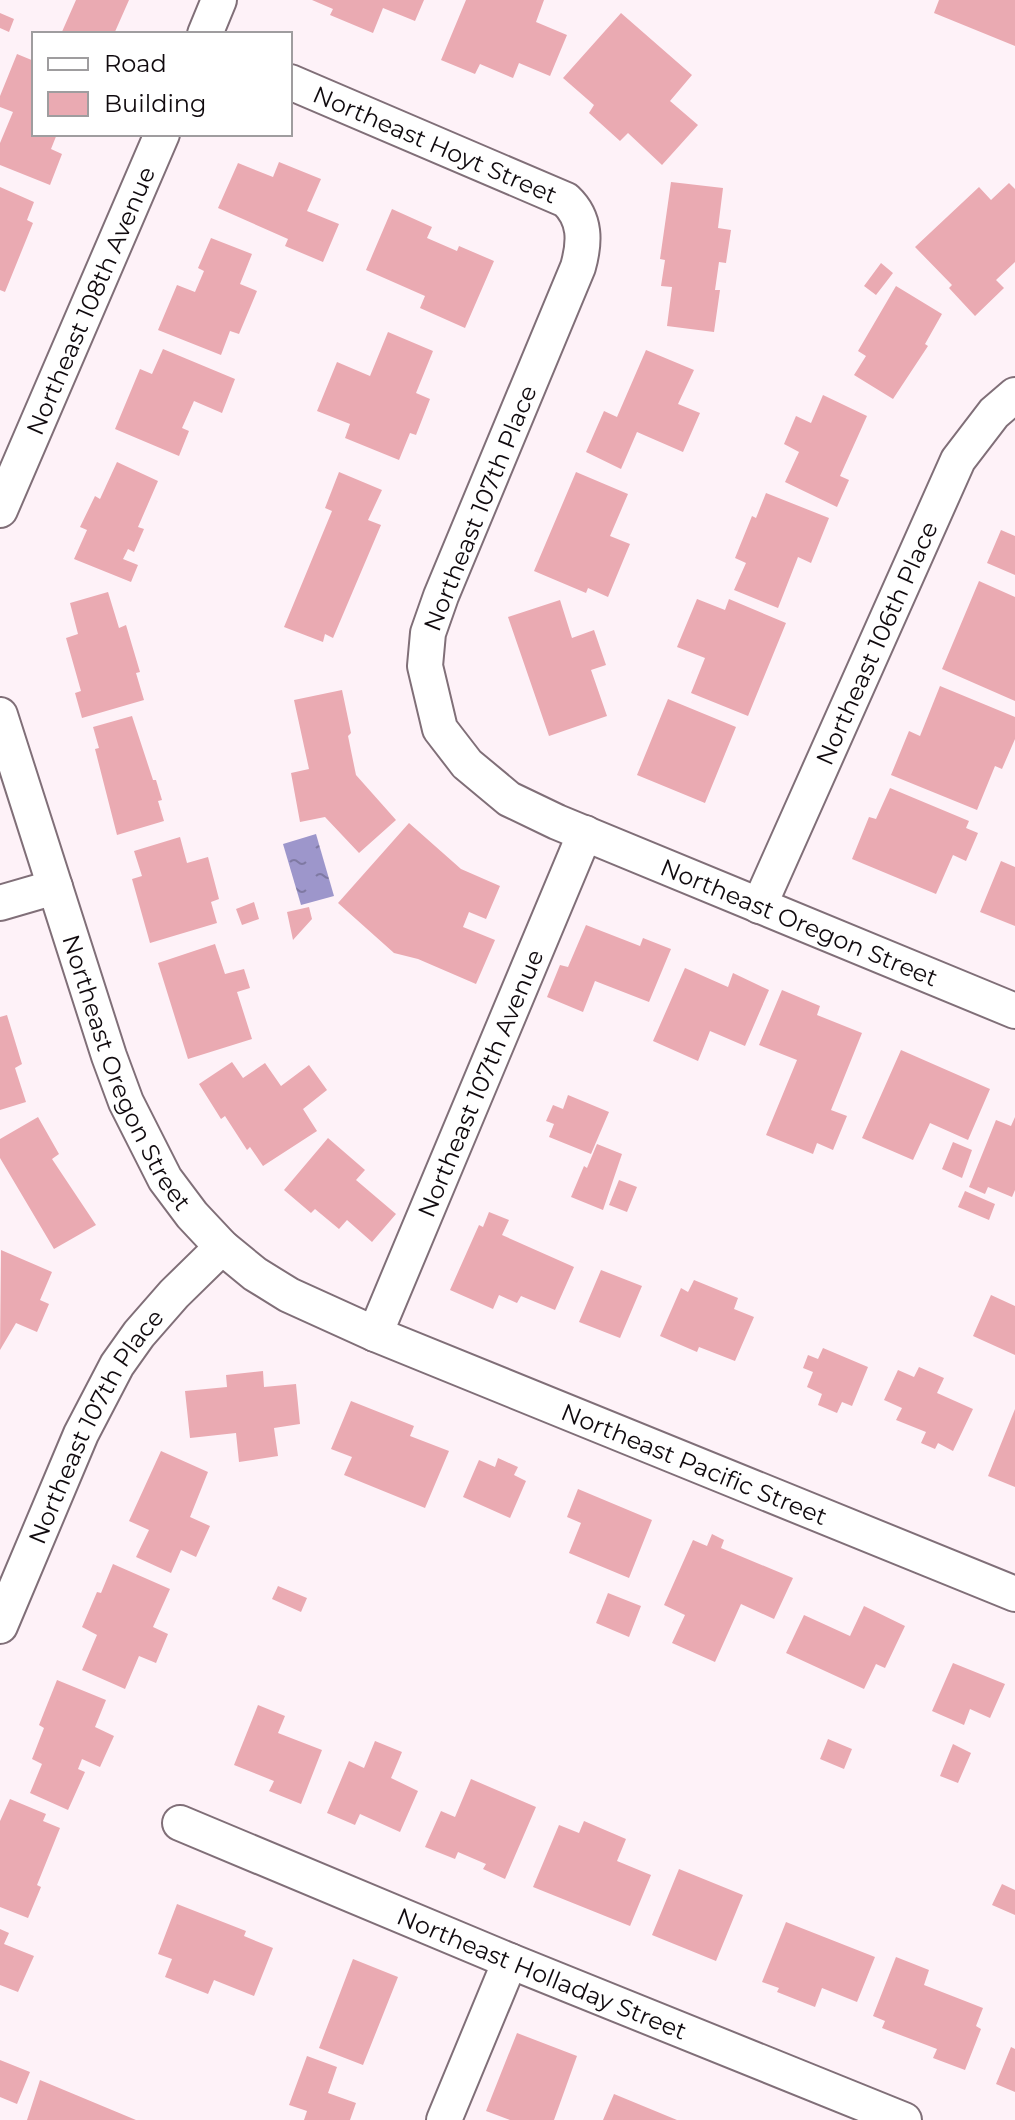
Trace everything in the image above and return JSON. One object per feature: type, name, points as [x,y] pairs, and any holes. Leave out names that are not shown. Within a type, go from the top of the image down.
[{"type":"street","points":[[206,32],[219,0]]},
{"type":"street","name":"Northeast Hoyt Street","points":[[292,83],[566,200],[576,209]]},
{"type":"street","name":"Northeast 108th Avenue","points":[[0,510],[161,136]]},
{"type":"street","name":"Northeast 107th Place","points":[[576,209],[583,229],[583,250],[578,267],[441,596],[428,633],[425,666],[440,729],[467,764],[509,799],[585,833]]},
{"type":"street","name":"Northeast 106th Place","points":[[759,906],[958,460],[994,413],[1015,395]]},
{"type":"street","name":"Northeast Oregon Street","points":[[0,715],[109,1056],[137,1126],[165,1179],[192,1215],[222,1247],[255,1274],[289,1295],[375,1334]]},
{"type":"street","name":"Northeast Oregon Street","points":[[585,833],[1015,1011]]},
{"type":"street","name":"Northeast 107th Avenue","points":[[375,1334],[585,833]]},
{"type":"street","points":[[0,903],[55,887]]},
{"type":"street","name":"Northeast 107th Place","points":[[0,1626],[81,1434],[117,1365],[174,1294],[222,1247]]},
{"type":"street","name":"Northeast Pacific Street","points":[[375,1334],[1015,1594]]},
{"type":"street","name":"Northeast Holladay Street","points":[[180,1823],[510,1961],[904,2120]]},
{"type":"street","points":[[444,2120],[510,1961]]},
{"type":"water","points":[[316,834],[334,896],[301,905],[283,844]]},
{"type":"building","points":[[76,0],[129,0],[115,32],[62,32]]},
{"type":"building","points":[[312,0],[424,0],[415,21],[383,8],[373,33],[330,15],[333,9]]},
{"type":"building","points":[[466,0],[544,0],[536,22],[567,35],[550,76],[519,63],[513,78],[480,64],[475,74],[441,60]]},
{"type":"building","points":[[939,0],[1015,0],[1015,46],[934,13]]},
{"type":"building","points":[[0,13],[14,19],[9,32],[0,28]]},
{"type":"building","points":[[621,13],[692,75],[670,101],[698,125],[662,165],[628,133],[620,141],[589,113],[594,105],[563,78]]},
{"type":"building","points":[[17,54],[32,60],[32,136],[56,136],[51,149],[62,154],[50,185],[0,165],[0,143],[13,112],[0,107],[0,96]]},
{"type":"building","points":[[279,162],[321,179],[307,211],[339,224],[323,262],[285,246],[288,239],[218,208],[238,163],[273,177]]},
{"type":"building","points":[[671,182],[723,188],[718,228],[731,230],[726,263],[719,262],[715,290],[720,290],[714,332],[667,326],[672,287],[661,286],[665,260],[660,259]]},
{"type":"building","points":[[1009,183],[1015,189],[1015,262],[996,280],[1004,288],[975,316],[949,288],[952,285],[915,247],[979,187],[991,200]]},
{"type":"building","points":[[0,187],[34,202],[27,220],[33,223],[5,292],[0,290]]},
{"type":"building","points":[[392,209],[432,227],[427,238],[457,251],[459,246],[494,261],[465,328],[420,308],[425,296],[366,270]]},
{"type":"building","points":[[211,238],[252,254],[240,284],[257,291],[239,334],[230,331],[221,355],[158,330],[177,285],[195,292],[204,271],[198,268]]},
{"type":"building","points":[[881,263],[893,273],[876,295],[864,286]]},
{"type":"building","points":[[896,286],[942,314],[925,344],[928,346],[893,399],[854,375],[866,356],[858,351]]},
{"type":"building","points":[[388,332],[433,351],[416,393],[430,399],[416,435],[410,433],[399,460],[345,438],[350,424],[317,411],[337,362],[370,376]]},
{"type":"building","points":[[163,349],[235,379],[222,413],[194,401],[182,428],[189,431],[179,456],[115,429],[140,369],[152,374]]},
{"type":"building","points":[[646,350],[694,370],[678,404],[700,413],[683,452],[637,432],[621,469],[586,452],[604,411],[617,417]]},
{"type":"building","points":[[823,395],[867,416],[840,476],[849,480],[837,507],[785,482],[799,452],[784,444],[796,416],[811,423]]},
{"type":"building","points":[[117,462],[158,481],[138,527],[144,529],[134,552],[128,549],[123,559],[138,565],[131,582],[74,559],[87,530],[80,527],[95,496],[100,499]]},
{"type":"building","points":[[339,472],[382,490],[368,520],[381,525],[333,638],[325,634],[323,642],[284,627],[332,511],[325,508]]},
{"type":"building","points":[[576,472],[628,494],[610,536],[630,544],[608,597],[588,588],[586,593],[534,571]]},
{"type":"building","points":[[766,493],[829,518],[811,563],[798,557],[778,608],[734,590],[746,563],[735,558],[752,516],[756,518]]},
{"type":"building","points":[[1001,530],[1015,536],[1015,575],[987,563]]},
{"type":"building","points":[[979,581],[1015,597],[1015,701],[942,669]]},
{"type":"building","points":[[108,592],[119,628],[126,625],[140,672],[136,673],[144,700],[82,718],[75,693],[81,691],[66,638],[78,634],[70,603]]},
{"type":"building","points":[[697,599],[725,610],[729,599],[786,623],[748,716],[691,693],[705,658],[677,647]]},
{"type":"building","points":[[560,600],[572,638],[594,630],[606,665],[591,670],[607,716],[549,736],[508,617]]},
{"type":"building","points":[[940,686],[1015,717],[1015,739],[1002,769],[995,766],[977,810],[891,775],[909,731],[920,736]]},
{"type":"building","points":[[342,690],[356,775],[396,820],[359,853],[325,817],[300,822],[291,773],[309,769],[294,700]]},
{"type":"building","points":[[668,699],[736,727],[705,803],[637,775]]},
{"type":"building","points":[[132,716],[153,780],[156,780],[164,821],[117,835],[95,749],[99,748],[93,727]]},
{"type":"building","points":[[890,788],[969,821],[966,828],[978,833],[966,861],[953,855],[936,894],[852,859],[869,817],[876,819]]},
{"type":"building","points":[[409,823],[461,869],[500,886],[486,919],[469,912],[463,927],[495,940],[476,984],[418,959],[394,953],[338,903]]},
{"type":"building","points":[[180,837],[187,863],[208,857],[219,899],[211,902],[217,923],[150,943],[132,879],[142,876],[134,851]]},
{"type":"building","points":[[1001,861],[1015,867],[1015,926],[980,912]]},
{"type":"building","points":[[254,902],[259,919],[242,925],[236,909]]},
{"type":"building","points":[[309,907],[312,919],[293,940],[287,912]]},
{"type":"building","points":[[586,925],[640,946],[643,938],[671,949],[649,1002],[595,981],[583,1012],[547,997],[560,965],[568,967]]},
{"type":"building","points":[[215,944],[225,974],[244,969],[250,988],[237,992],[252,1039],[188,1059],[158,963]]},
{"type":"building","points":[[685,968],[728,987],[733,973],[769,990],[745,1046],[710,1031],[698,1061],[653,1041]]},
{"type":"building","points":[[782,990],[820,1006],[817,1015],[862,1033],[831,1110],[847,1116],[833,1150],[817,1143],[813,1154],[766,1135],[797,1060],[759,1045]]},
{"type":"building","points":[[7,1015],[22,1064],[15,1068],[26,1102],[0,1110],[0,1017]]},
{"type":"building","points":[[901,1050],[990,1089],[968,1140],[930,1123],[913,1160],[862,1138]]},
{"type":"building","points":[[232,1062],[243,1078],[265,1063],[281,1086],[309,1065],[327,1090],[303,1109],[317,1131],[263,1166],[250,1147],[247,1150],[225,1116],[221,1119],[199,1084]]},
{"type":"building","points":[[568,1095],[609,1112],[591,1154],[549,1137],[554,1124],[546,1121],[553,1105],[563,1109]]},
{"type":"building","points":[[38,1117],[59,1154],[52,1159],[96,1225],[54,1249],[0,1158],[0,1139]]},
{"type":"building","points":[[1015,1117],[1015,1190],[1012,1197],[988,1187],[985,1194],[969,1187],[996,1120],[1011,1126]]},
{"type":"building","points":[[328,1138],[365,1170],[356,1180],[396,1214],[372,1242],[347,1220],[339,1229],[315,1209],[311,1213],[284,1190]]},
{"type":"building","points":[[953,1142],[972,1150],[962,1178],[942,1169]]},
{"type":"building","points":[[597,1144],[622,1154],[603,1210],[571,1197]]},
{"type":"building","points":[[619,1180],[637,1187],[627,1212],[609,1205]]},
{"type":"building","points":[[965,1191],[995,1204],[989,1220],[958,1207]]},
{"type":"building","points":[[489,1212],[509,1220],[502,1235],[574,1267],[555,1310],[521,1296],[517,1303],[499,1295],[493,1309],[450,1290],[479,1225],[483,1227]]},
{"type":"building","points":[[1,1250],[52,1272],[40,1300],[49,1304],[37,1332],[16,1323],[0,1350]]},
{"type":"building","points":[[601,1270],[642,1286],[620,1338],[579,1322]]},
{"type":"building","points":[[694,1280],[738,1298],[734,1309],[754,1317],[735,1361],[699,1347],[697,1352],[660,1336],[681,1288],[688,1292]]},
{"type":"building","points":[[991,1295],[1015,1306],[1015,1355],[973,1336]]},
{"type":"building","points":[[823,1348],[868,1367],[852,1406],[842,1402],[837,1413],[818,1405],[822,1394],[807,1387],[813,1372],[803,1368],[808,1355],[818,1359]]},
{"type":"building","points":[[919,1367],[944,1378],[937,1393],[973,1409],[953,1451],[938,1443],[935,1449],[921,1443],[926,1432],[896,1420],[902,1408],[884,1400],[898,1370],[914,1377]]},
{"type":"building","points":[[263,1371],[264,1387],[296,1384],[300,1424],[274,1428],[278,1456],[239,1462],[236,1433],[190,1438],[185,1391],[227,1387],[226,1375]]},
{"type":"building","points":[[351,1401],[414,1426],[410,1436],[449,1451],[425,1508],[344,1475],[352,1457],[331,1449]]},
{"type":"building","points":[[1015,1409],[1015,1487],[988,1476]]},
{"type":"building","points":[[161,1451],[208,1472],[190,1517],[210,1526],[196,1557],[181,1550],[171,1573],[136,1557],[149,1530],[129,1521]]},
{"type":"building","points":[[498,1458],[518,1467],[514,1475],[526,1481],[510,1518],[463,1497],[479,1460],[495,1467]]},
{"type":"building","points":[[578,1489],[652,1520],[629,1578],[569,1553],[581,1523],[567,1517]]},
{"type":"building","points":[[712,1534],[724,1540],[721,1548],[793,1578],[774,1619],[741,1604],[715,1662],[672,1643],[685,1615],[664,1605],[693,1540],[707,1546]]},
{"type":"building","points":[[113,1564],[170,1589],[153,1627],[168,1634],[156,1663],[139,1656],[125,1689],[82,1670],[97,1635],[82,1627]]},
{"type":"building","points":[[278,1586],[307,1598],[301,1612],[272,1599]]},
{"type":"building","points":[[608,1593],[641,1606],[629,1637],[596,1623]]},
{"type":"building","points":[[864,1606],[905,1626],[885,1668],[876,1664],[864,1689],[786,1653],[804,1615],[850,1636]]},
{"type":"building","points":[[953,1663],[1005,1684],[990,1718],[970,1709],[964,1725],[932,1711]]},
{"type":"building","points":[[57,1680],[106,1700],[95,1727],[114,1736],[100,1767],[82,1759],[78,1769],[85,1772],[68,1810],[30,1793],[42,1764],[32,1759],[44,1728],[39,1725]]},
{"type":"building","points":[[258,1705],[285,1716],[278,1733],[322,1750],[301,1804],[269,1791],[274,1781],[234,1765]]},
{"type":"building","points":[[828,1739],[852,1749],[844,1769],[820,1759]]},
{"type":"building","points":[[375,1741],[402,1752],[391,1778],[418,1791],[400,1832],[360,1814],[355,1825],[327,1813],[349,1761],[364,1768]]},
{"type":"building","points":[[953,1744],[971,1753],[958,1783],[940,1776]]},
{"type":"building","points":[[471,1779],[536,1807],[505,1879],[483,1869],[486,1864],[458,1852],[455,1859],[425,1847],[441,1811],[455,1817]]},
{"type":"building","points":[[10,1799],[46,1814],[43,1821],[60,1828],[37,1885],[41,1887],[28,1918],[0,1907],[0,1821]]},
{"type":"building","points":[[584,1821],[626,1839],[617,1861],[651,1875],[630,1926],[533,1887],[559,1825],[579,1833]]},
{"type":"building","points":[[679,1869],[743,1895],[716,1961],[652,1935]]},
{"type":"building","points":[[1002,1884],[1015,1890],[1015,1915],[992,1905]]},
{"type":"building","points":[[177,1904],[246,1931],[244,1936],[273,1948],[254,1996],[214,1980],[208,1994],[165,1977],[172,1959],[158,1954]]},
{"type":"building","points":[[786,1922],[875,1957],[857,2002],[822,1988],[815,2007],[777,1992],[779,1988],[762,1982]]},
{"type":"building","points":[[0,1929],[9,1933],[4,1944],[34,1956],[18,1992],[0,1985]]},
{"type":"building","points":[[896,1957],[929,1970],[924,1985],[983,2008],[976,2026],[981,2029],[965,2070],[933,2058],[937,2049],[882,2028],[885,2021],[873,2016]]},
{"type":"building","points":[[353,1959],[398,1977],[363,2065],[319,2048]]},
{"type":"building","points":[[517,2033],[577,2056],[554,2120],[510,2120],[486,2111]]},
{"type":"building","points":[[1011,2047],[1015,2049],[1015,2092],[996,2084]]},
{"type":"building","points":[[307,2056],[337,2067],[328,2093],[356,2103],[350,2120],[304,2120],[307,2111],[289,2105]]},
{"type":"building","points":[[0,2060],[30,2072],[17,2104],[0,2097]]},
{"type":"building","points":[[40,2080],[136,2120],[27,2120]]},
{"type":"building","points":[[614,2094],[677,2120],[603,2120]]}]
